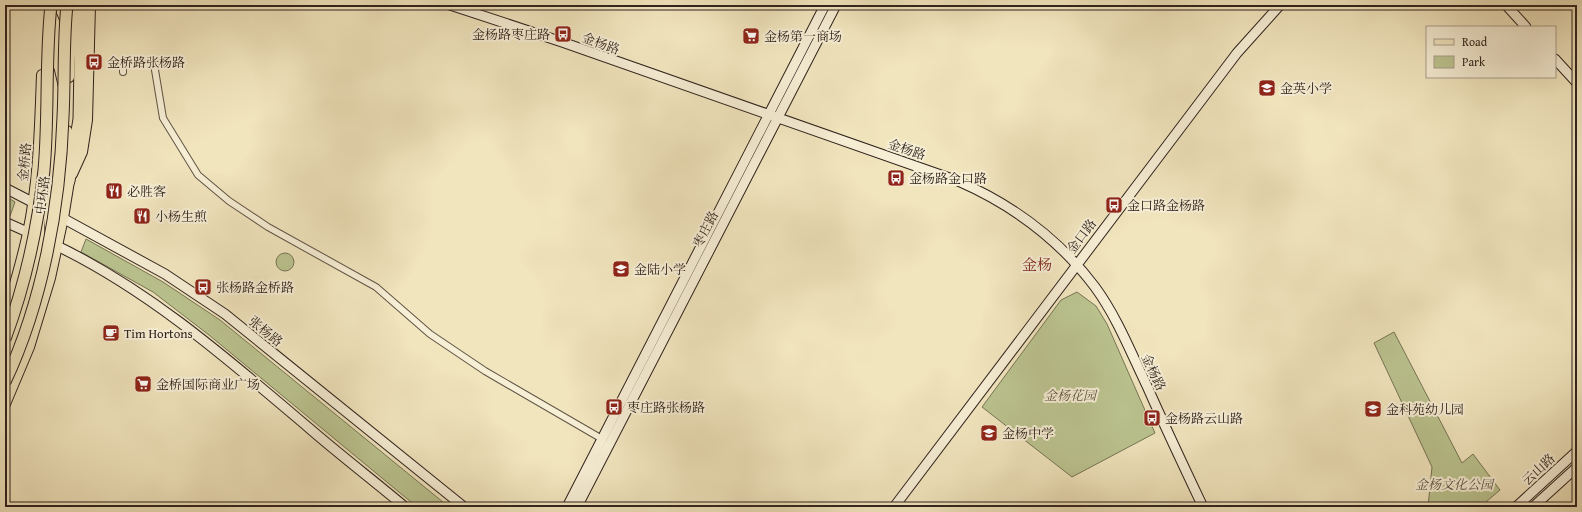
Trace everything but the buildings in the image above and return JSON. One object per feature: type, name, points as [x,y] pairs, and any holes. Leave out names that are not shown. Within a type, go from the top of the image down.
[{"type":"highway","name":"中环路","points":[[5,339],[25,272],[36,221],[43,177],[51,5]]},
{"type":"highway","name":"中环路","points":[[5,382],[28,321],[41,277],[52,225],[59,173],[63,118],[67,5]]},
{"type":"highway","points":[[69,181],[79,119],[81,5]]},
{"type":"main road","name":"金桥路","points":[[5,318],[28,233],[33,202],[38,159],[45,5]]},
{"type":"main road","points":[[60,5],[61,12],[71,32]]},
{"type":"main road","points":[[5,403],[29,347],[50,278],[63,218],[69,181],[67,120],[72,5]]},
{"type":"main road","points":[[69,181],[82,152],[87,120],[90,5]]},
{"type":"main road","points":[[43,50],[56,101],[48,210],[50,226],[56,246]]},
{"type":"main road","points":[[5,403],[11,346],[31,282],[41,239],[40,222],[33,202]]},
{"type":"street","name":"金杨路","points":[[450,5],[562,42],[958,181],[991,196],[1021,215],[1076,264],[1096,288],[1113,316],[1203,507]]},
{"type":"street","name":"枣庄路","points":[[576,507],[773,116],[825,5]]},
{"type":"street","name":"枣庄路","points":[[568,507],[773,116],[836,5]]},
{"type":"street","name":"金口路","points":[[894,507],[1076,264],[1238,53],[1280,5]]},
{"type":"street","points":[[1506,5],[1525,26]]},
{"type":"street","points":[[1556,60],[1577,83]]},
{"type":"street","points":[[123,72],[123,64],[154,64],[162,118],[198,174],[230,201],[268,227],[376,287],[430,334],[485,372],[597,436]]},
{"type":"street","name":"张杨路","points":[[5,188],[165,274],[224,314],[464,507]]},
{"type":"street","points":[[5,222],[92,264],[147,300],[204,341],[405,507]]},
{"type":"street","name":"云山路","points":[[1516,507],[1577,451]]},
{"type":"street","name":"云山路","points":[[1533,507],[1577,467]]},
{"type":"green space","points":[[5,196],[15,202],[10,216],[5,214]]},
{"type":"green space","points":[[86,239],[163,282],[220,320],[449,507],[417,507],[209,335],[153,292],[81,252]]},
{"type":"green space","points":[[281,253],[289,253],[294,258],[292,269],[289,271],[281,271],[276,266],[276,258]]},
{"type":"green space","name":"金杨花园","points":[[1077,292],[1096,306],[1107,324],[1155,433],[1072,477],[982,407],[1061,300]]},
{"type":"green space","name":"金杨文化公园","points":[[1394,332],[1462,463],[1473,454],[1500,490],[1480,507],[1428,507],[1432,467],[1374,343]]},
{"type":"place","name":"金杨路枣庄路","points":[[563,34]]},
{"type":"place","name":"金杨第一商场","points":[[751,36]]},
{"type":"place","name":"金桥路张杨路","points":[[94,62]]},
{"type":"place","name":"金英小学","points":[[1267,88]]},
{"type":"place","name":"金杨路金口路","points":[[896,178]]},
{"type":"place","name":"必胜客","points":[[114,191]]},
{"type":"place","name":"金口路金杨路","points":[[1114,205]]},
{"type":"place","name":"小杨生煎","points":[[142,216]]},
{"type":"place","name":"金陆小学","points":[[621,269]]},
{"type":"place","name":"张杨路金桥路","points":[[203,287]]},
{"type":"place","name":"Tim Hortons","points":[[111,333]]},
{"type":"place","name":"金桥国际商业广场","points":[[143,384]]},
{"type":"place","name":"枣庄路张杨路","points":[[614,407]]},
{"type":"place","name":"金科苑幼儿园","points":[[1373,409]]},
{"type":"place","name":"金杨路云山路","points":[[1152,418]]},
{"type":"place","name":"金杨中学","points":[[989,433]]},
{"type":"district","name":"金杨","points":[[1037,265]]}]
